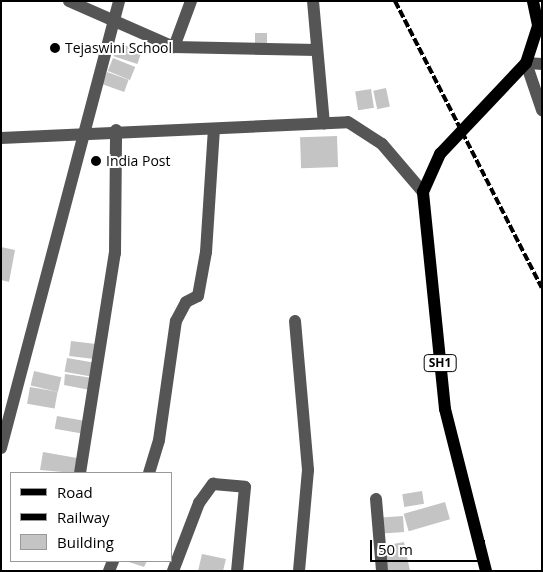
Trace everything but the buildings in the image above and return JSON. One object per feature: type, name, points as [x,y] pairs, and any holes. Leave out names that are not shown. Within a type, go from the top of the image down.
[{"type":"main road","name":"SH1","points":[[486,571],[444,409],[423,192],[440,154],[526,63],[538,24],[533,1]]},
{"type":"street","points":[[69,1],[113,22],[187,50],[317,50]]},
{"type":"street","points":[[1,448],[88,131],[119,1]]},
{"type":"street","points":[[174,46],[191,1]]},
{"type":"street","points":[[312,1],[324,124]]},
{"type":"street","points":[[542,64],[526,63],[542,110]]},
{"type":"street","points":[[1,138],[88,131],[214,129],[348,122],[360,127],[382,144],[423,192]]},
{"type":"street","points":[[149,472],[159,440],[176,322],[186,302],[198,296],[205,261],[214,129]]},
{"type":"street","points":[[80,472],[115,253],[116,130]]},
{"type":"street","points":[[295,321],[308,470],[299,571]]},
{"type":"street","points":[[173,571],[199,503],[213,484],[245,487],[237,571]]},
{"type":"street","points":[[376,500],[382,571]]},
{"type":"railway","points":[[395,1],[542,288]]},
{"type":"place","name":"Tejaswini School","points":[[55,48]]},
{"type":"place","name":"India Post","points":[[96,161]]}]
